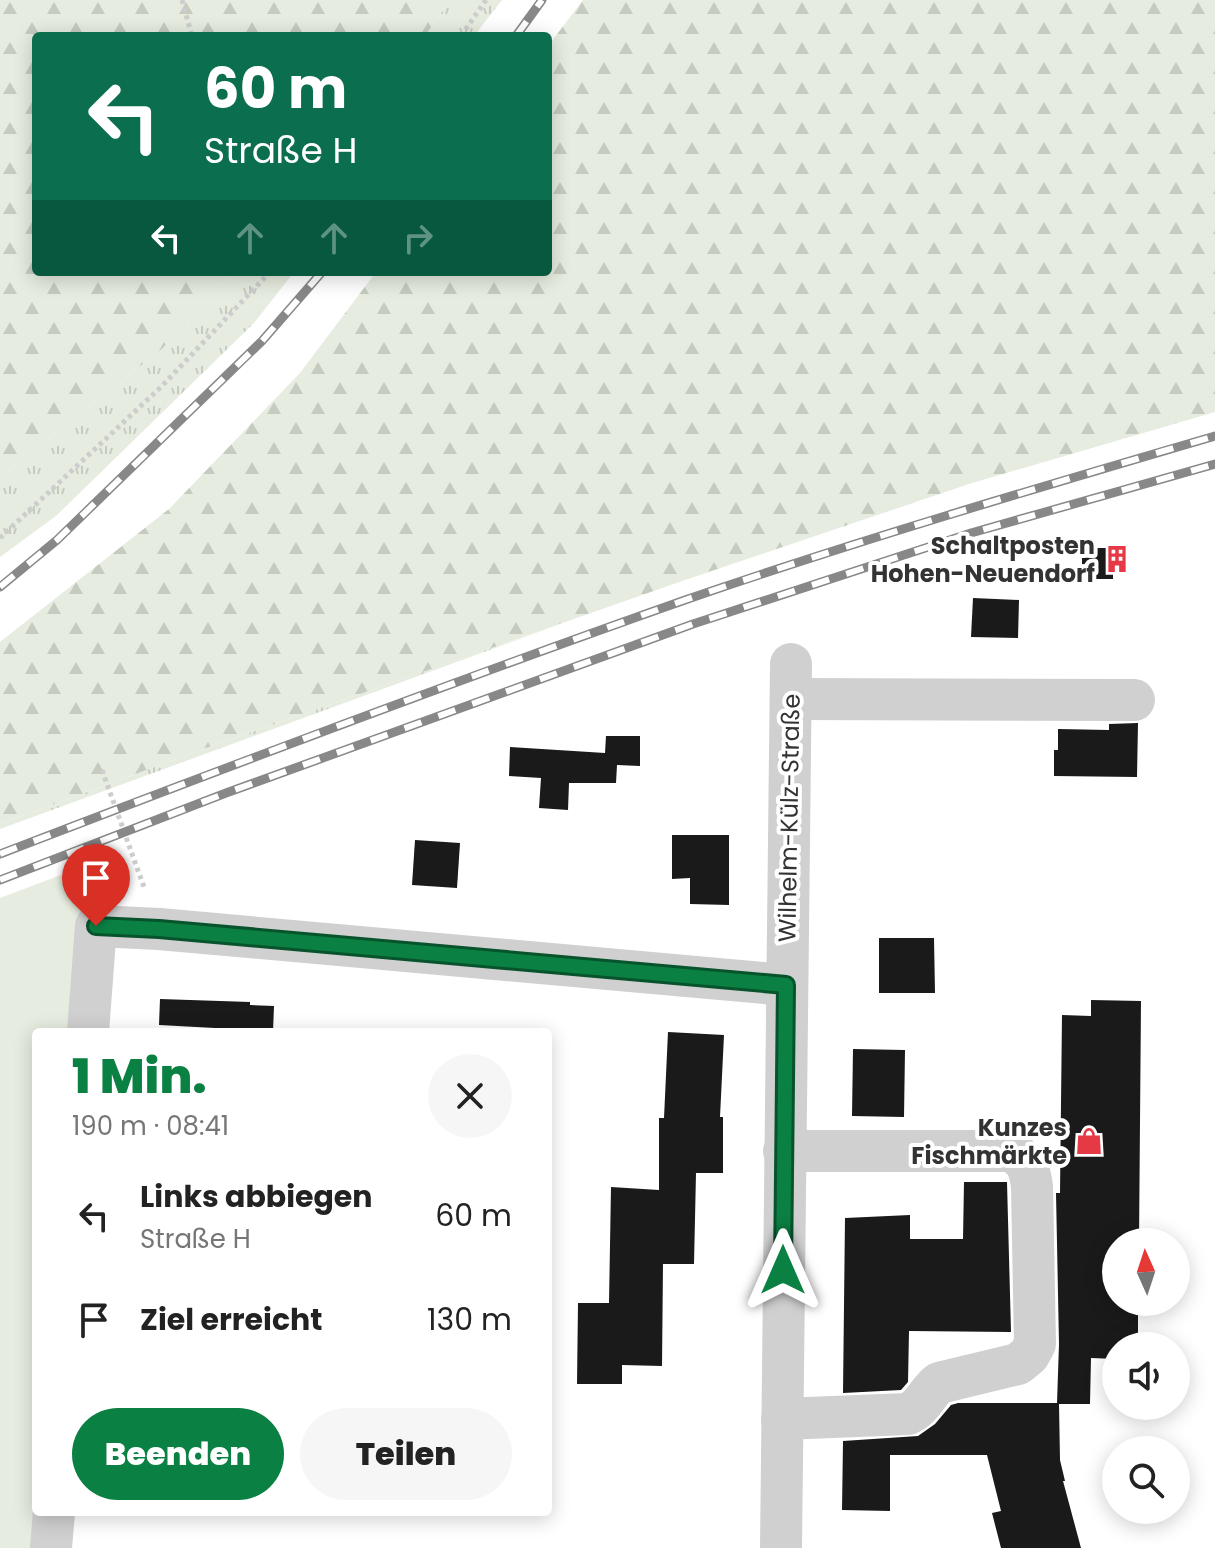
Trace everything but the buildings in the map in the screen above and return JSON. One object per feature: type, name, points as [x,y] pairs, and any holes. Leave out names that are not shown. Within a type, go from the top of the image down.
[{"type":"street","name":"Wilhelm-Külz-Straße","points":[[781,1548],[791,681],[1134,700]]},
{"type":"street","points":[[88,1028],[96,926],[786,985]]},
{"type":"street","points":[[782,1419],[908,1414],[917,1410],[931,1389],[939,1383],[1018,1364],[1029,1355],[1035,1344],[1032,1187],[1030,1171],[1018,1154],[1009,1151],[784,1151]]},
{"type":"street","points":[[51,1548],[54,1516]]},
{"type":"path","points":[[182,0],[191,32]]},
{"type":"path","points":[[464,32],[486,0]]},
{"type":"path","points":[[0,538],[161,387],[266,276]]},
{"type":"path","points":[[102,770],[159,929]]},
{"type":"green space","points":[[0,0],[450,0],[428,32],[32,32],[32,276],[228,276],[163,348],[0,478]]},
{"type":"green space","points":[[450,0],[502,0],[477,32],[428,32]]},
{"type":"green space","points":[[583,0],[1215,0],[1215,412],[972,483],[685,580],[206,748],[0,824],[0,642],[169,509],[300,373],[373,276],[552,276],[552,41]]},
{"type":"green space","points":[[228,276],[291,276],[254,323],[56,516],[0,557],[0,478],[163,348]]},
{"type":"green space","points":[[574,619],[0,829],[0,824],[206,748]]},
{"type":"green space","points":[[98,861],[86,1028],[32,1028],[32,1516],[37,1516],[48,1548],[0,1548],[0,898]]},
{"type":"railway","points":[[519,32],[542,0]]},
{"type":"railway","points":[[0,587],[57,540],[262,341],[319,276]]},
{"type":"railway","points":[[0,854],[685,600],[882,535],[1215,436]]},
{"type":"railway","points":[[0,880],[226,793],[693,624],[971,533],[1215,464]]},
{"type":"place","name":"Schaltposten Hohen-Neuendorf","points":[[1117,559]]},
{"type":"place","name":"Kunzes Fischmärkte","points":[[1089,1141]]},
{"type":"route","points":[[96,926],[786,985],[783,1270]]}]
